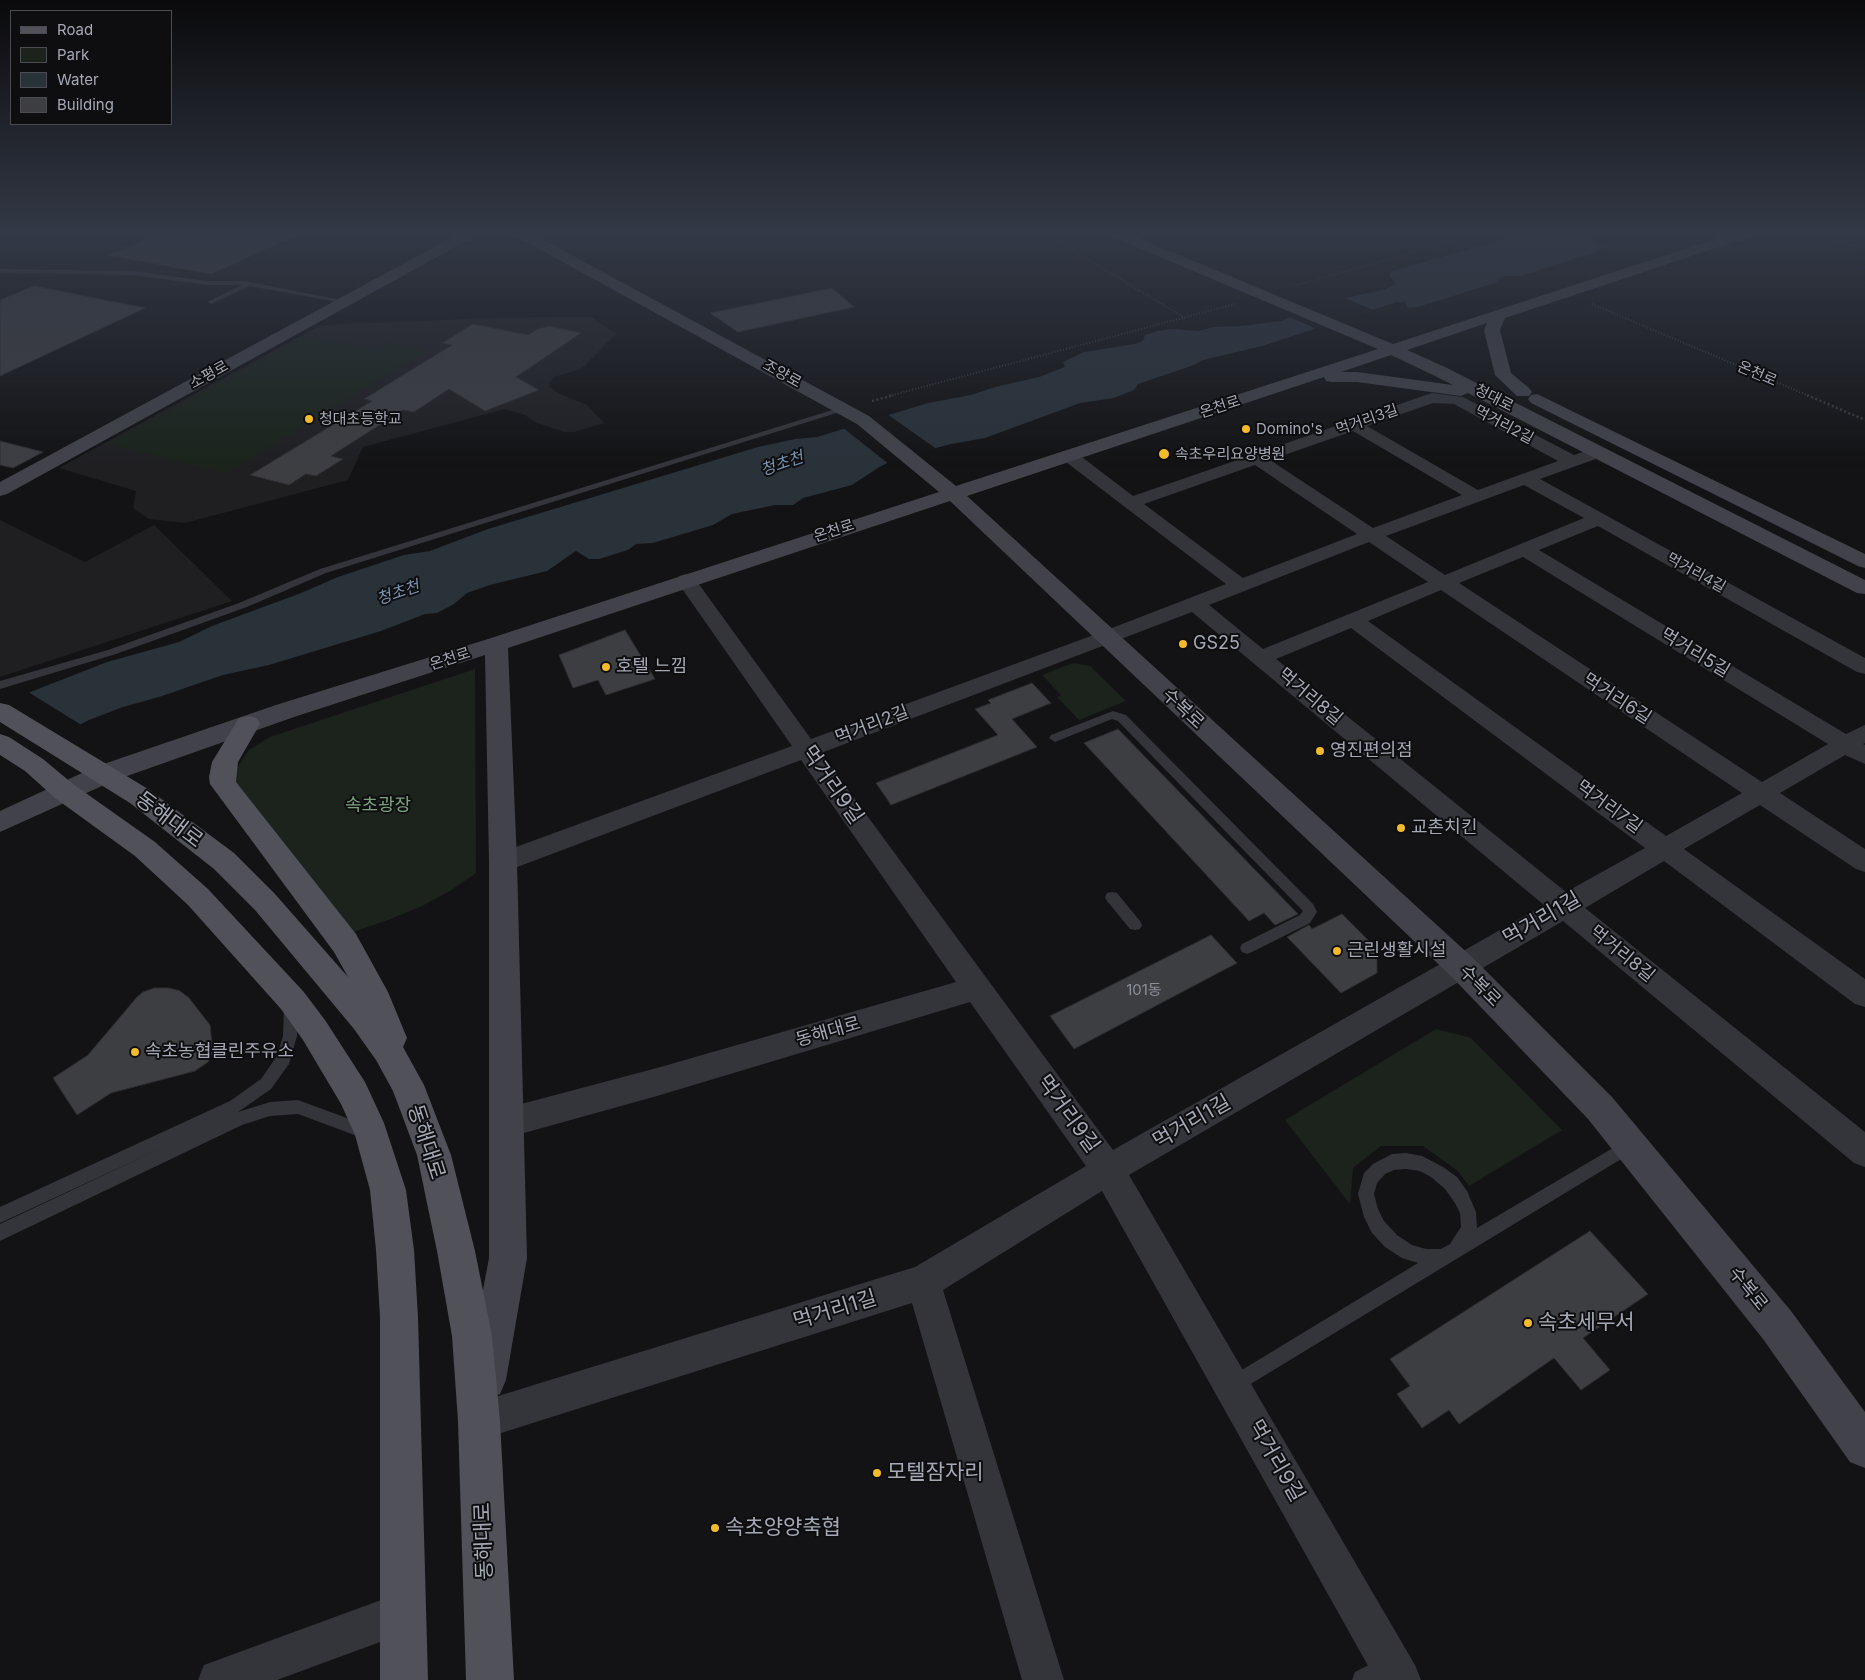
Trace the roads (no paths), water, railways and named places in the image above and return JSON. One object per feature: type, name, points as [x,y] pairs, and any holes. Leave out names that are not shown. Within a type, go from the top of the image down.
[{"type":"main road","name":"동해대로","points":[[0,711],[139,796],[224,861],[265,902],[365,1019],[388,1050],[407,1085],[434,1155],[456,1251],[472,1336],[479,1421],[490,1680]]},
{"type":"main road","points":[[248,724],[225,762],[222,777],[223,784],[345,943],[372,992],[407,1085]]},
{"type":"main road","name":"동해대로","points":[[0,743],[34,764],[64,791],[144,849],[198,897],[292,1000],[332,1056],[353,1093],[372,1134],[388,1190],[395,1250],[399,1327],[404,1680]]},
{"type":"street","name":"소평로","points":[[0,490],[325,310]]},
{"type":"street","name":"조양로","points":[[664,310],[845,408],[863,420],[952,493]]},
{"type":"street","name":"청대로","points":[[1302,310],[1354,332],[1394,341],[1496,399],[1865,588]]},
{"type":"street","name":"온천로","points":[[0,822],[104,774],[248,724],[1272,390],[1394,341],[1418,342],[1515,310]]},
{"type":"street","points":[[1498,316],[1492,330],[1503,376],[1523,392]]},
{"type":"street","points":[[1418,342],[1441,353]]},
{"type":"street","name":"청대로","points":[[1481,371],[1865,562]]},
{"type":"street","points":[[1272,390],[1330,377],[1357,377],[1434,386],[1496,399]]},
{"type":"street","name":"먹거리3길","points":[[1132,502],[1432,398]]},
{"type":"street","name":"먹거리2길","points":[[1432,398],[1457,400],[1572,461]]},
{"type":"street","points":[[1354,425],[1478,497]]},
{"type":"street","name":"먹거리2길","points":[[503,862],[1106,638],[1370,536],[1598,452]]},
{"type":"street","points":[[1068,455],[1241,586]]},
{"type":"street","points":[[1257,459],[1370,536]]},
{"type":"street","name":"먹거리4길","points":[[1527,479],[1865,667]]},
{"type":"street","name":"수복로","points":[[952,493],[1462,967],[1600,1108],[1777,1324],[1865,1447]]},
{"type":"street","points":[[1261,657],[1599,519]]},
{"type":"street","name":"먹거리6길","points":[[1370,536],[1865,862]]},
{"type":"street","name":"먹거리5길","points":[[1525,550],[1859,744]]},
{"type":"street","name":"먹거리9길","points":[[686,580],[1108,1170],[1396,1672]]},
{"type":"street","name":"먹거리8길","points":[[1195,604],[1865,1152]]},
{"type":"street","name":"먹거리7길","points":[[1353,620],[1865,995]]},
{"type":"street","points":[[479,1421],[508,1258],[503,862],[496,644]]},
{"type":"street","name":"먹거리1길","points":[[479,1421],[923,1282],[1108,1170],[1462,967],[1563,906],[1760,793],[1859,744]]},
{"type":"street","name":"동해대로","points":[[506,1123],[657,1082],[976,988]]},
{"type":"street","points":[[923,1282],[1043,1680]]},
{"type":"street","points":[[219,1680],[403,1613]]},
{"type":"lane","points":[[0,685],[112,652],[243,605],[322,571],[845,408]]},
{"type":"lane","points":[[1055,738],[1113,715],[1122,718],[1308,908],[1310,912],[1304,919],[1247,948]]},
{"type":"lane","points":[[1112,898],[1135,925]]},
{"type":"lane","points":[[0,1215],[234,1106],[266,1084],[284,1059],[290,1036],[292,1000]]},
{"type":"lane","points":[[0,1233],[239,1119],[270,1109],[298,1107],[372,1134]]},
{"type":"lane","points":[[1233,1385],[1630,1145]]},
{"type":"lane","points":[[1406,1161],[1422,1164],[1437,1172],[1451,1183],[1461,1197],[1468,1212],[1469,1227],[1464,1240],[1456,1250],[1442,1257],[1426,1257],[1408,1252],[1391,1241],[1378,1226],[1370,1211],[1366,1194],[1370,1179],[1379,1168],[1392,1162],[1406,1161]]},
{"type":"lane","points":[[1363,1680],[1396,1672]]},
{"type":"water","name":"청초천","points":[[1308,310],[1371,310],[1262,346],[1203,360],[1194,365],[1138,384],[1134,390],[1114,398],[1080,403],[985,438],[951,444],[899,458],[881,466],[852,485],[803,498],[793,505],[775,505],[732,514],[713,525],[653,543],[636,544],[628,550],[599,559],[589,559],[576,551],[547,571],[490,585],[467,593],[454,604],[437,613],[425,614],[381,631],[269,665],[223,675],[123,707],[89,720],[58,736],[0,704],[107,662],[179,642],[212,626],[301,593],[338,577],[404,555],[430,551],[488,529],[758,447],[795,439],[817,437],[928,403],[971,395],[995,387],[1039,377],[1065,367],[1063,362],[1084,352],[1135,344],[1143,341],[1145,335],[1158,331],[1171,329],[1199,331],[1213,327],[1242,326],[1281,321]]},
{"type":"place","name":"청대초등학교","points":[[309,419]]},
{"type":"place","name":"Domino's","points":[[1246,429]]},
{"type":"place","name":"속초우리요양병원","points":[[1164,454]]},
{"type":"place","name":"GS25","points":[[1183,644]]},
{"type":"place","name":"호텔 느낌","points":[[606,667]]},
{"type":"place","name":"영진편의점","points":[[1320,751]]},
{"type":"place","name":"교촌치킨","points":[[1401,828]]},
{"type":"place","name":"근린생활시설","points":[[1337,951]]},
{"type":"place","name":"속초농협클린주유소","points":[[135,1052]]},
{"type":"place","name":"속초세무서","points":[[1528,1323]]},
{"type":"place","name":"모텔잠자리","points":[[877,1473]]},
{"type":"place","name":"속초양양축협","points":[[715,1528]]},
{"type":"park label","name":"속초광장","points":[[378,806]]}]
